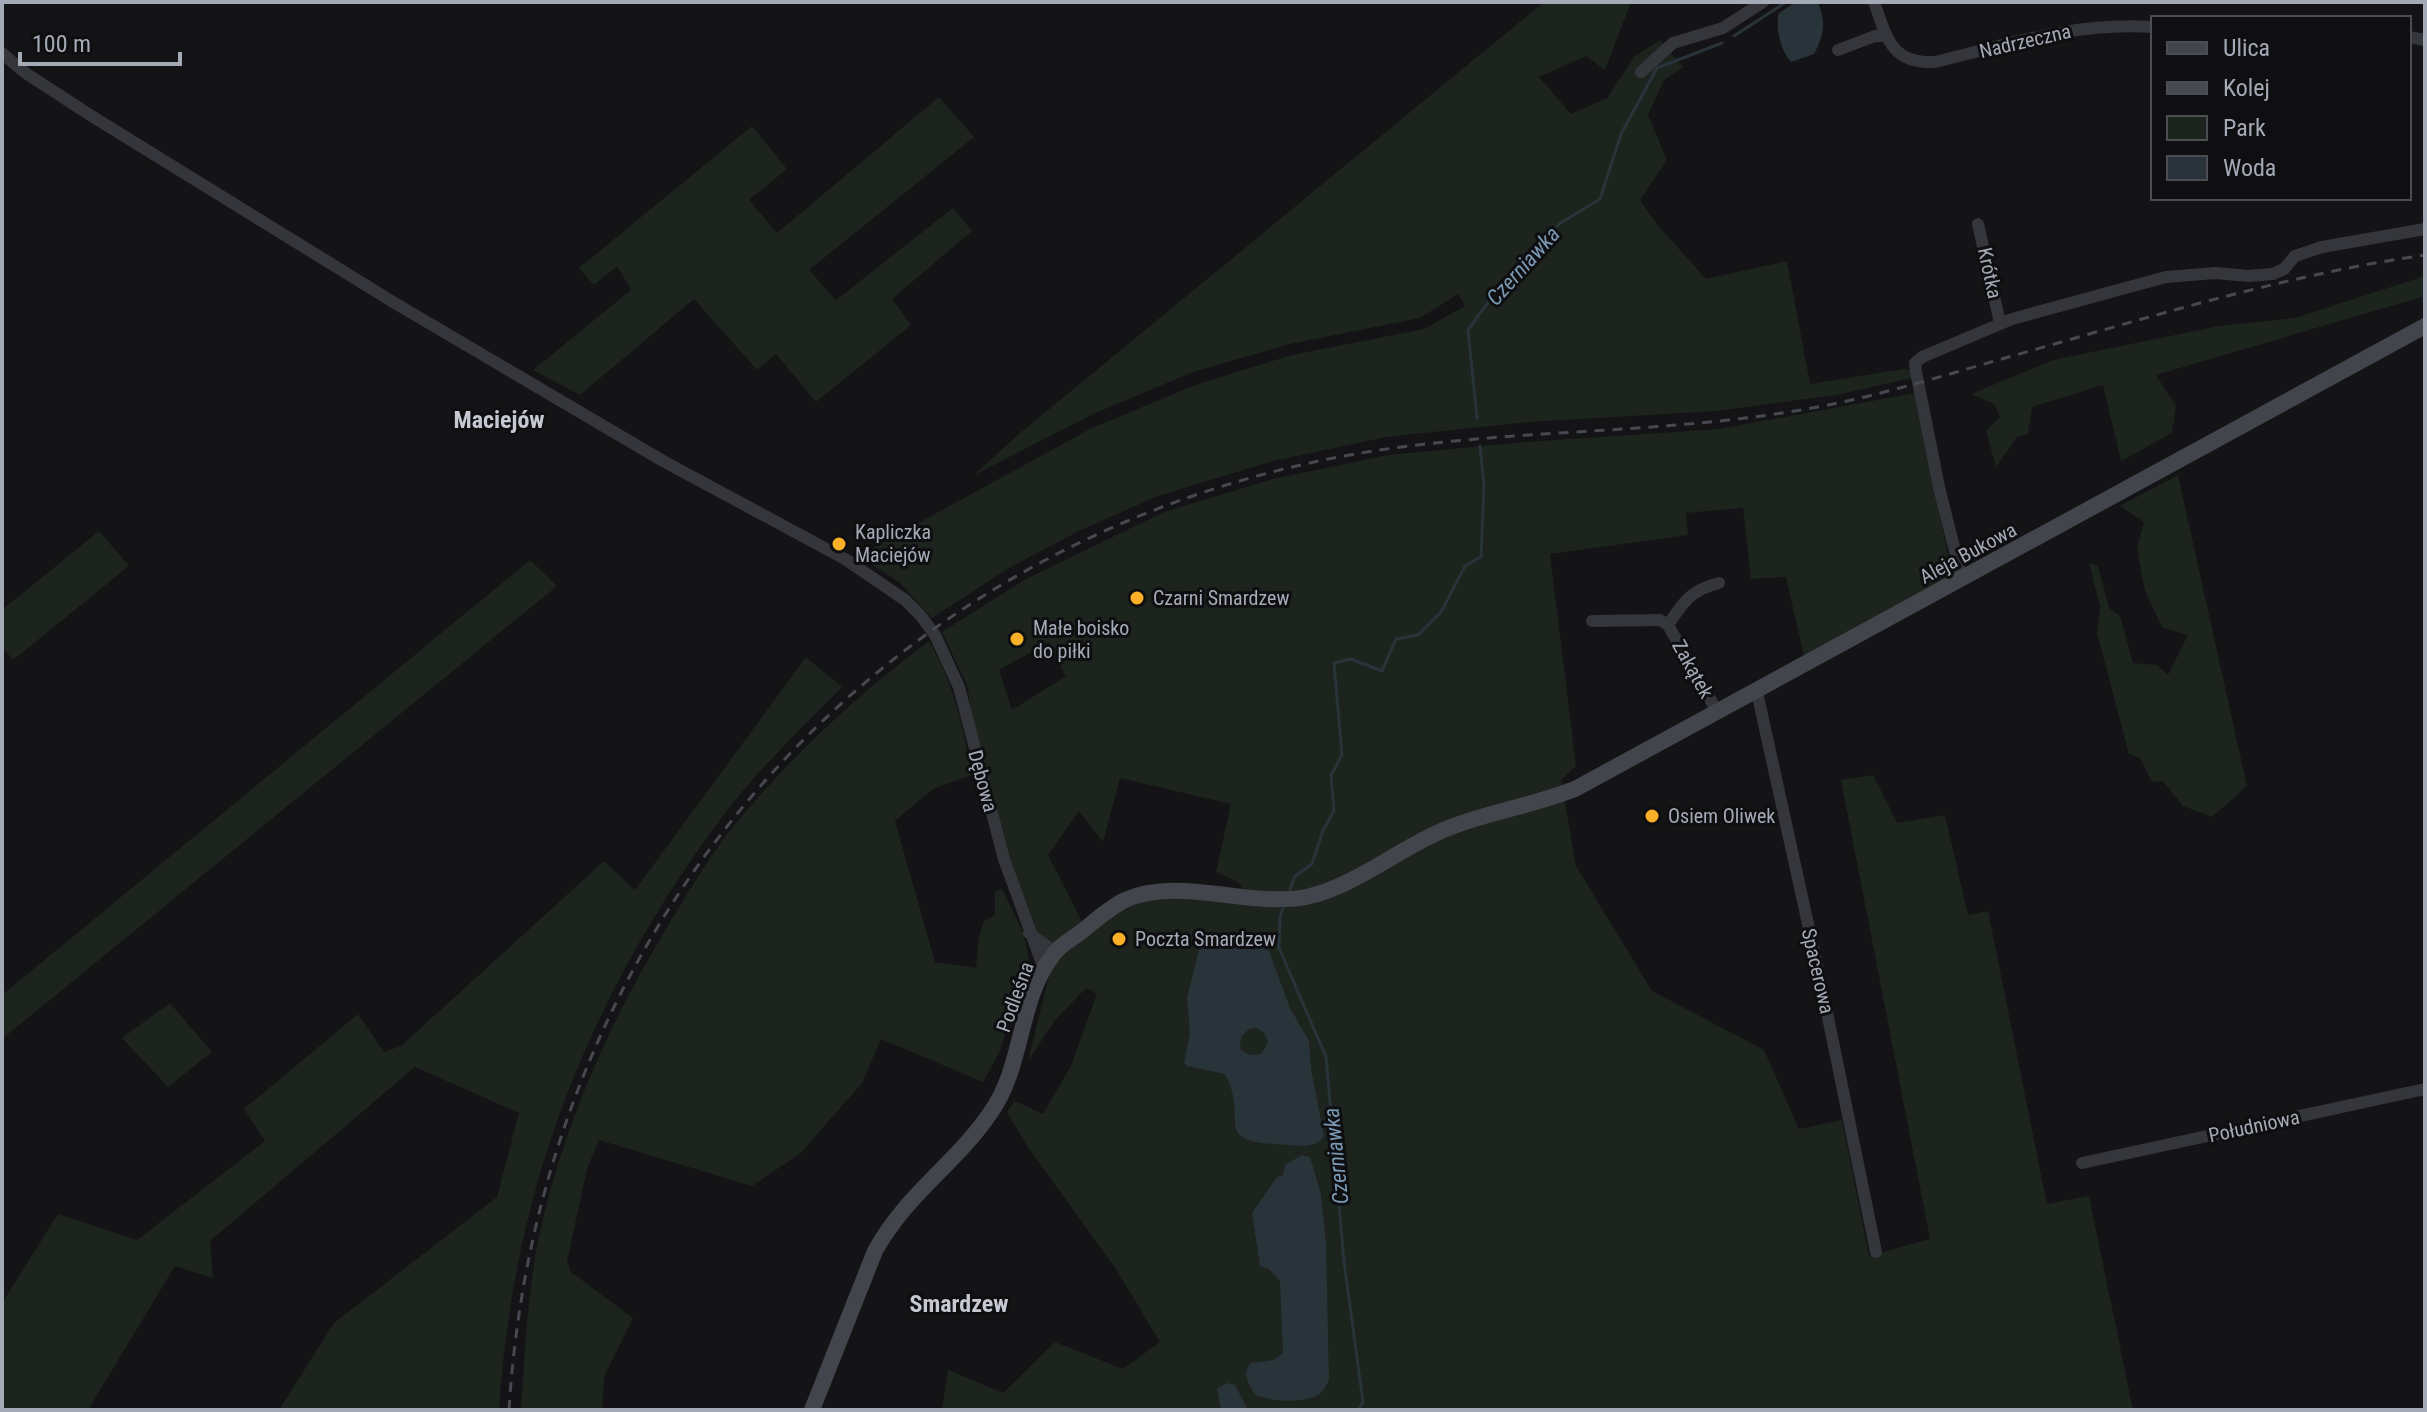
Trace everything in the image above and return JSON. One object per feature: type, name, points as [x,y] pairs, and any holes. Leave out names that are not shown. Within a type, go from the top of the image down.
[{"type":"street","points":[[1641,72],[1673,43],[1723,28],[1763,2]]},
{"type":"street","points":[[1838,50],[1875,36],[1886,36],[1874,2]]},
{"type":"street","name":"Nadrzeczna","points":[[1886,36],[1900,55],[1914,62],[1935,62],[2061,30],[2104,26],[2151,27]]},
{"type":"street","name":"Dębowa","points":[[2,53],[24,72],[90,115],[393,302],[641,449],[869,573],[905,600],[932,631],[959,687],[1004,859],[1044,969]]},
{"type":"street","name":"Krótka","points":[[1978,224],[2000,323]]},
{"type":"street","points":[[1962,579],[1939,487],[1915,363],[1931,352],[2000,323],[2166,277],[2215,273],[2249,276],[2273,274],[2284,269],[2295,256],[2322,247],[2425,229]]},
{"type":"street","name":"Aleja Bukowa","points":[[1526,807],[1587,784],[2425,326]]},
{"type":"street","name":"Zakątek","points":[[1668,625],[1689,596],[1699,589],[1719,583]]},
{"type":"street","name":"Zakątek","points":[[1592,621],[1660,620],[1668,625],[1718,713]]},
{"type":"street","name":"Spacerowa","points":[[1757,692],[1876,1252]]},
{"type":"street","name":"Podleśna","points":[[812,1410],[885,1233],[907,1203],[976,1131],[997,1102],[1012,1067],[1037,983],[1055,952],[1104,914],[1134,897],[1168,892],[1282,899],[1314,895],[1456,825],[1493,813],[1526,807]]},
{"type":"street","points":[[1029,933],[1055,952]]},
{"type":"street","name":"Południowa","points":[[2082,1163],[2425,1089]]},
{"type":"green space","points":[[1544,2],[1631,2],[1605,70],[1586,56],[1539,77],[1571,114],[1607,98],[1635,56],[1660,40],[1683,67],[1664,80],[1648,115],[1667,160],[1640,200],[1706,279],[1787,261],[1810,384],[1904,369],[1910,370],[1912,378],[1836,395],[1717,411],[1529,422],[1386,437],[1273,461],[1158,496],[1081,530],[1009,568],[932,618],[899,582],[858,556],[1092,428],[1198,384],[1292,355],[1424,329],[1465,306],[1458,294],[1420,318],[1290,344],[1193,372],[1093,414],[974,475],[1020,433]]},
{"type":"green space","points":[[939,97],[974,137],[809,270],[836,300],[953,208],[972,231],[892,299],[911,325],[816,402],[776,354],[757,370],[694,299],[580,395],[533,370],[631,290],[617,266],[594,285],[579,268],[752,126],[787,169],[749,200],[777,233]]},
{"type":"green space","points":[[2425,276],[2425,296],[2156,375],[2176,406],[2172,433],[2121,461],[2103,385],[2032,407],[2028,434],[2017,437],[1996,467],[1986,431],[2000,417],[1994,404],[1971,394],[2053,360],[2219,326],[2295,318]]},
{"type":"green space","points":[[1915,393],[1952,575],[1804,656],[1786,577],[1751,579],[1743,508],[1686,513],[1688,535],[1550,554],[1576,766],[1561,780],[1576,866],[1652,991],[1764,1050],[1799,1129],[1842,1120],[1869,1256],[1930,1239],[1841,780],[1873,775],[1897,823],[1945,815],[1968,915],[1988,911],[2047,1204],[2089,1196],[2133,1410],[942,1410],[948,1370],[1003,1393],[1055,1342],[1123,1369],[1160,1342],[1116,1269],[1027,1146],[1007,1112],[1015,1101],[1043,1114],[1071,1066],[1097,994],[1086,988],[1055,1020],[1028,1061],[1055,952],[1029,933],[983,782],[967,685],[942,632],[1026,579],[1164,512],[1273,479],[1388,455],[1719,429]],"holes":[[[1049,642],[1066,676],[1012,710],[999,670]],[[1120,778],[1231,804],[1216,872],[1238,882],[1248,897],[1134,897],[1085,928],[1048,855],[1079,811],[1103,842]]]},
{"type":"green space","points":[[2178,475],[2247,786],[2212,817],[2183,806],[2163,781],[2152,782],[2140,758],[2129,754],[2097,633],[2100,607],[2089,563],[2098,566],[2109,608],[2120,616],[2133,663],[2157,665],[2168,675],[2188,635],[2162,627],[2145,591],[2137,548],[2144,522],[2120,506]]},
{"type":"green space","points":[[99,531],[129,566],[13,660],[2,646],[2,610]]},
{"type":"green space","points":[[530,560],[557,586],[2,1039],[2,995]]},
{"type":"green space","points":[[929,641],[951,689],[972,775],[933,789],[895,821],[935,962],[976,968],[984,921],[995,915],[995,892],[1002,889],[1023,932],[1029,958],[1000,1051],[983,1082],[881,1039],[862,1083],[801,1153],[752,1186],[599,1140],[587,1169],[567,1261],[571,1272],[633,1318],[604,1377],[602,1410],[521,1410],[531,1283],[548,1199],[573,1119],[624,1003],[681,903],[732,828],[825,728]]},
{"type":"green space","points":[[806,657],[842,687],[747,786],[673,888],[631,957],[565,1099],[540,1174],[521,1250],[507,1329],[499,1410],[279,1410],[334,1323],[497,1197],[519,1113],[415,1067],[210,1241],[213,1278],[175,1266],[88,1410],[2,1410],[2,1303],[58,1214],[137,1240],[265,1141],[244,1109],[358,1014],[384,1052],[401,1046],[604,861],[635,890]]},
{"type":"green space","points":[[170,1003],[212,1052],[168,1087],[122,1038]]},
{"type":"water","points":[[1796,2],[1818,3],[1823,30],[1814,54],[1791,62],[1782,46],[1778,19],[1779,13]]},
{"type":"water","points":[[1224,937],[1250,939],[1269,951],[1290,1008],[1309,1041],[1324,1136],[1317,1143],[1299,1146],[1248,1140],[1239,1134],[1236,1127],[1232,1091],[1225,1074],[1184,1063],[1190,1033],[1187,997],[1201,942],[1210,939],[1216,943]],"holes":[[[1257,1028],[1265,1034],[1268,1042],[1261,1054],[1250,1055],[1240,1049],[1241,1037],[1249,1029]]]},
{"type":"water","points":[[1302,1155],[1310,1157],[1321,1194],[1326,1245],[1329,1380],[1322,1392],[1311,1398],[1295,1401],[1269,1399],[1255,1395],[1246,1375],[1251,1363],[1274,1360],[1283,1353],[1280,1281],[1269,1269],[1260,1266],[1252,1213],[1277,1177],[1283,1175],[1285,1165]]},
{"type":"water","points":[[1228,1383],[1235,1385],[1248,1410],[1221,1410],[1217,1388]]},
{"type":"waterway","name":"Czerniawka","points":[[1734,36],[1786,2]]},
{"type":"waterway","name":"Czerniawka","points":[[1477,418],[1468,330],[1502,283],[1559,224],[1600,199],[1621,134],[1657,68],[1722,43]]},
{"type":"waterway","name":"Czerniawka","points":[[1290,890],[1295,876],[1312,864],[1323,830],[1334,811],[1331,775],[1342,755],[1334,663],[1351,659],[1382,671],[1396,639],[1418,635],[1441,612],[1465,566],[1481,557],[1484,485],[1480,446]]},
{"type":"waterway","name":"Czerniawka","points":[[1283,909],[1279,948],[1326,1057],[1344,1262],[1363,1402],[1358,1410]]},
{"type":"railway","points":[[509,1410],[533,1241],[581,1081],[653,934],[747,802],[861,687],[993,590],[1141,515],[1305,464],[1434,443],[1694,424],[1823,406],[1908,386],[2261,288],[2425,255]]},
{"type":"place","name":"Kapliczka Maciejów","points":[[839,544]]},
{"type":"place","name":"Czarni Smardzew","points":[[1137,598]]},
{"type":"place","name":"Małe boisko do piłki","points":[[1017,639]]},
{"type":"place","name":"Osiem Oliwek","points":[[1652,816]]},
{"type":"place","name":"Poczta Smardzew","points":[[1119,939]]},
{"type":"district","name":"Maciejów","points":[[499,420]]},
{"type":"district","name":"Smardzew","points":[[959,1304]]}]
